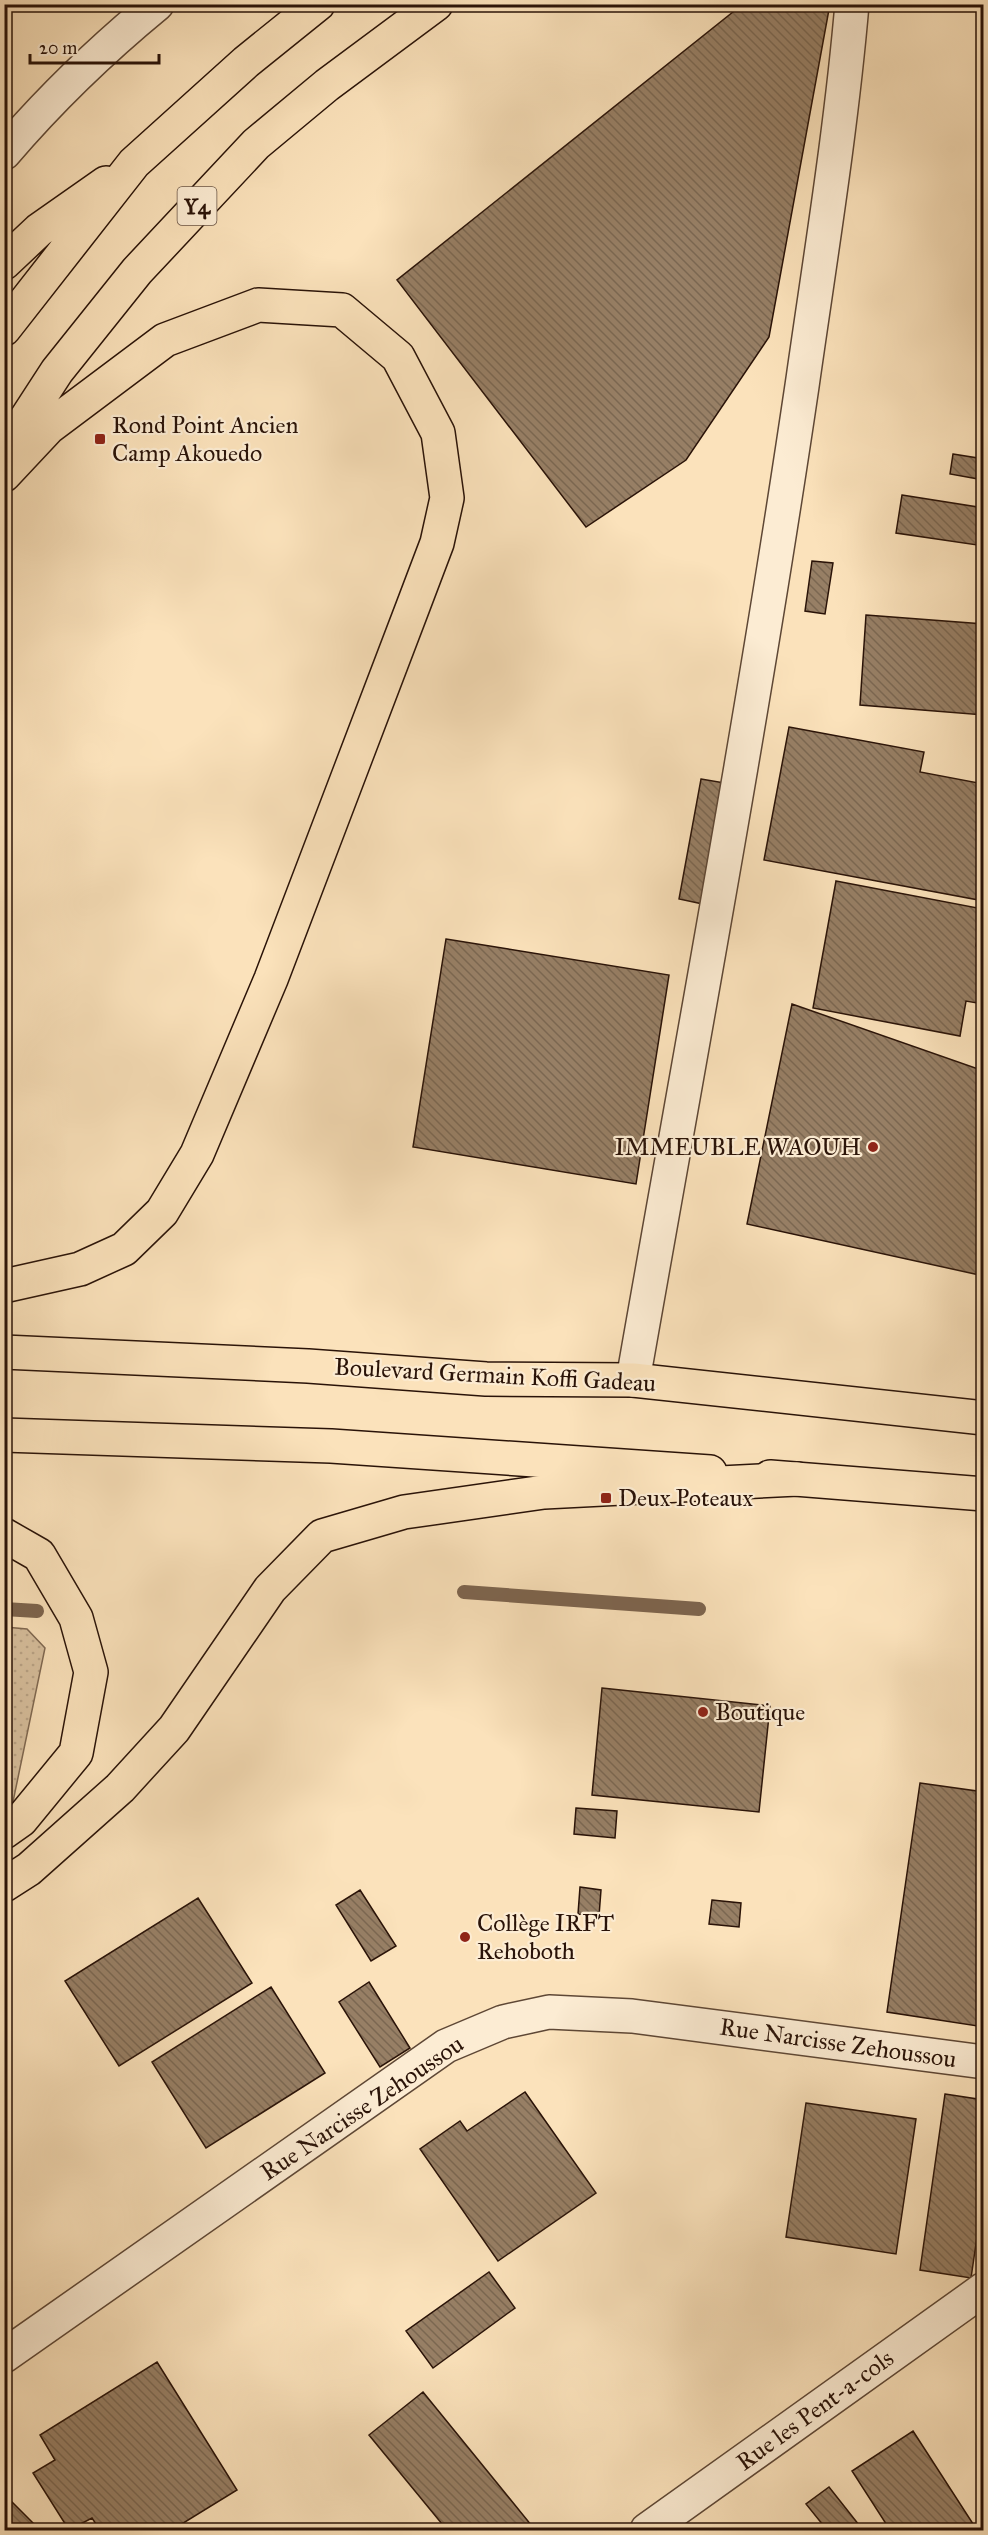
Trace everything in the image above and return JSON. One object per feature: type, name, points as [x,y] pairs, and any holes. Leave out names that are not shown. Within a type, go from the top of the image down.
[{"type":"main road","points":[[4,263],[39,230],[134,163],[246,62],[318,4]]},
{"type":"main road","name":"Y4","points":[[4,453],[57,371],[136,271],[256,144],[327,85],[436,4]]},
{"type":"main road","points":[[4,329],[134,163]]},
{"type":"main road","points":[[4,475],[49,427],[165,340],[258,305],[342,310],[398,357],[438,433],[447,498],[437,543],[387,675],[271,979],[197,1154],[162,1212],[124,1249],[80,1269],[4,1286]]},
{"type":"main road","name":"Boulevard Germain Koffi Gadeau","points":[[4,1352],[308,1366],[486,1379],[633,1380],[984,1418]]},
{"type":"main road","points":[[4,1435],[331,1446],[984,1494]]},
{"type":"main road","points":[[4,1885],[29,1869],[136,1771],[174,1729],[270,1589],[322,1536],[404,1512],[543,1492],[797,1479]]},
{"type":"main road","points":[[4,1535],[39,1555],[76,1618],[91,1672],[76,1753],[21,1820],[4,1832]]},
{"type":"street","points":[[4,153],[70,81],[106,46],[157,4]]},
{"type":"street","points":[[633,1380],[788,475],[844,92],[852,4]]},
{"type":"street","name":"Rue Narcisse Zehoussou","points":[[4,2356],[446,2046],[503,2022],[549,2012],[632,2016],[984,2062]]},
{"type":"street","name":"Rue les Pent-a-cols","points":[[647,2530],[984,2289]]},
{"type":"shaded area","points":[[5,1627],[27,1629],[45,1648],[5,1840]]},
{"type":"building","points":[[743,4],[830,4],[769,337],[686,460],[586,527],[397,280]]},
{"type":"building","points":[[953,454],[984,459],[984,480],[950,474]]},
{"type":"building","points":[[902,495],[984,508],[984,546],[896,533]]},
{"type":"building","points":[[812,561],[833,563],[825,614],[805,611]]},
{"type":"building","points":[[866,615],[984,624],[984,715],[860,705]]},
{"type":"building","points":[[789,727],[924,752],[920,772],[984,784],[984,901],[764,860]]},
{"type":"building","points":[[701,779],[725,783],[703,904],[679,899]]},
{"type":"building","points":[[836,881],[983,909],[976,946],[984,948],[984,1000],[983,1004],[966,1001],[960,1036],[813,1008]]},
{"type":"building","points":[[446,939],[669,975],[636,1184],[413,1147]]},
{"type":"building","name":"IMMEUBLE WAOUH","points":[[792,1004],[984,1071],[984,1276],[747,1224]]},
{"type":"building","points":[[602,1688],[770,1706],[759,1812],[592,1795]]},
{"type":"building","points":[[920,1783],[984,1792],[984,2027],[887,2012]]},
{"type":"building","points":[[576,1808],[617,1811],[615,1838],[574,1834]]},
{"type":"building","points":[[580,1887],[601,1890],[599,1916],[578,1914]]},
{"type":"building","points":[[360,1890],[396,1946],[371,1961],[336,1905]]},
{"type":"building","points":[[198,1898],[252,1983],[119,2066],[65,1981]]},
{"type":"building","points":[[712,1900],[741,1903],[739,1927],[709,1924]]},
{"type":"building","points":[[369,1982],[410,2048],[380,2067],[339,2002]]},
{"type":"building","points":[[271,1987],[325,2073],[206,2148],[152,2062]]},
{"type":"building","points":[[525,2092],[596,2193],[498,2261],[420,2149],[460,2121],[467,2131]]},
{"type":"building","points":[[945,2094],[984,2100],[984,2189],[971,2278],[920,2270]]},
{"type":"building","points":[[806,2103],[916,2119],[896,2254],[786,2237]]},
{"type":"building","points":[[489,2272],[515,2308],[433,2368],[406,2331]]},
{"type":"building","points":[[157,2362],[237,2490],[172,2530],[155,2530],[152,2525],[143,2530],[100,2530],[92,2518],[69,2530],[33,2473],[55,2460],[40,2435]]},
{"type":"building","points":[[423,2392],[532,2526],[526,2530],[447,2530],[369,2435]]},
{"type":"building","points":[[913,2431],[977,2530],[890,2530],[852,2471]]},
{"type":"building","points":[[829,2487],[863,2530],[827,2530],[806,2504]]},
{"type":"building","points":[[4,2494],[40,2530],[4,2530]]},
{"type":"waterway","points":[[464,1592],[699,1609]]},
{"type":"waterway","points":[[4,1609],[37,1611]]},
{"type":"place","name":"Rond Point Ancien Camp Akouedo","points":[[100,439]]},
{"type":"place","name":"IMMEUBLE WAOUH","points":[[873,1147]]},
{"type":"place","name":"Deux Poteaux","points":[[606,1498]]},
{"type":"place","name":"Boutique","points":[[703,1712]]},
{"type":"place","name":"Collège IRFT Rehoboth","points":[[465,1937]]}]
